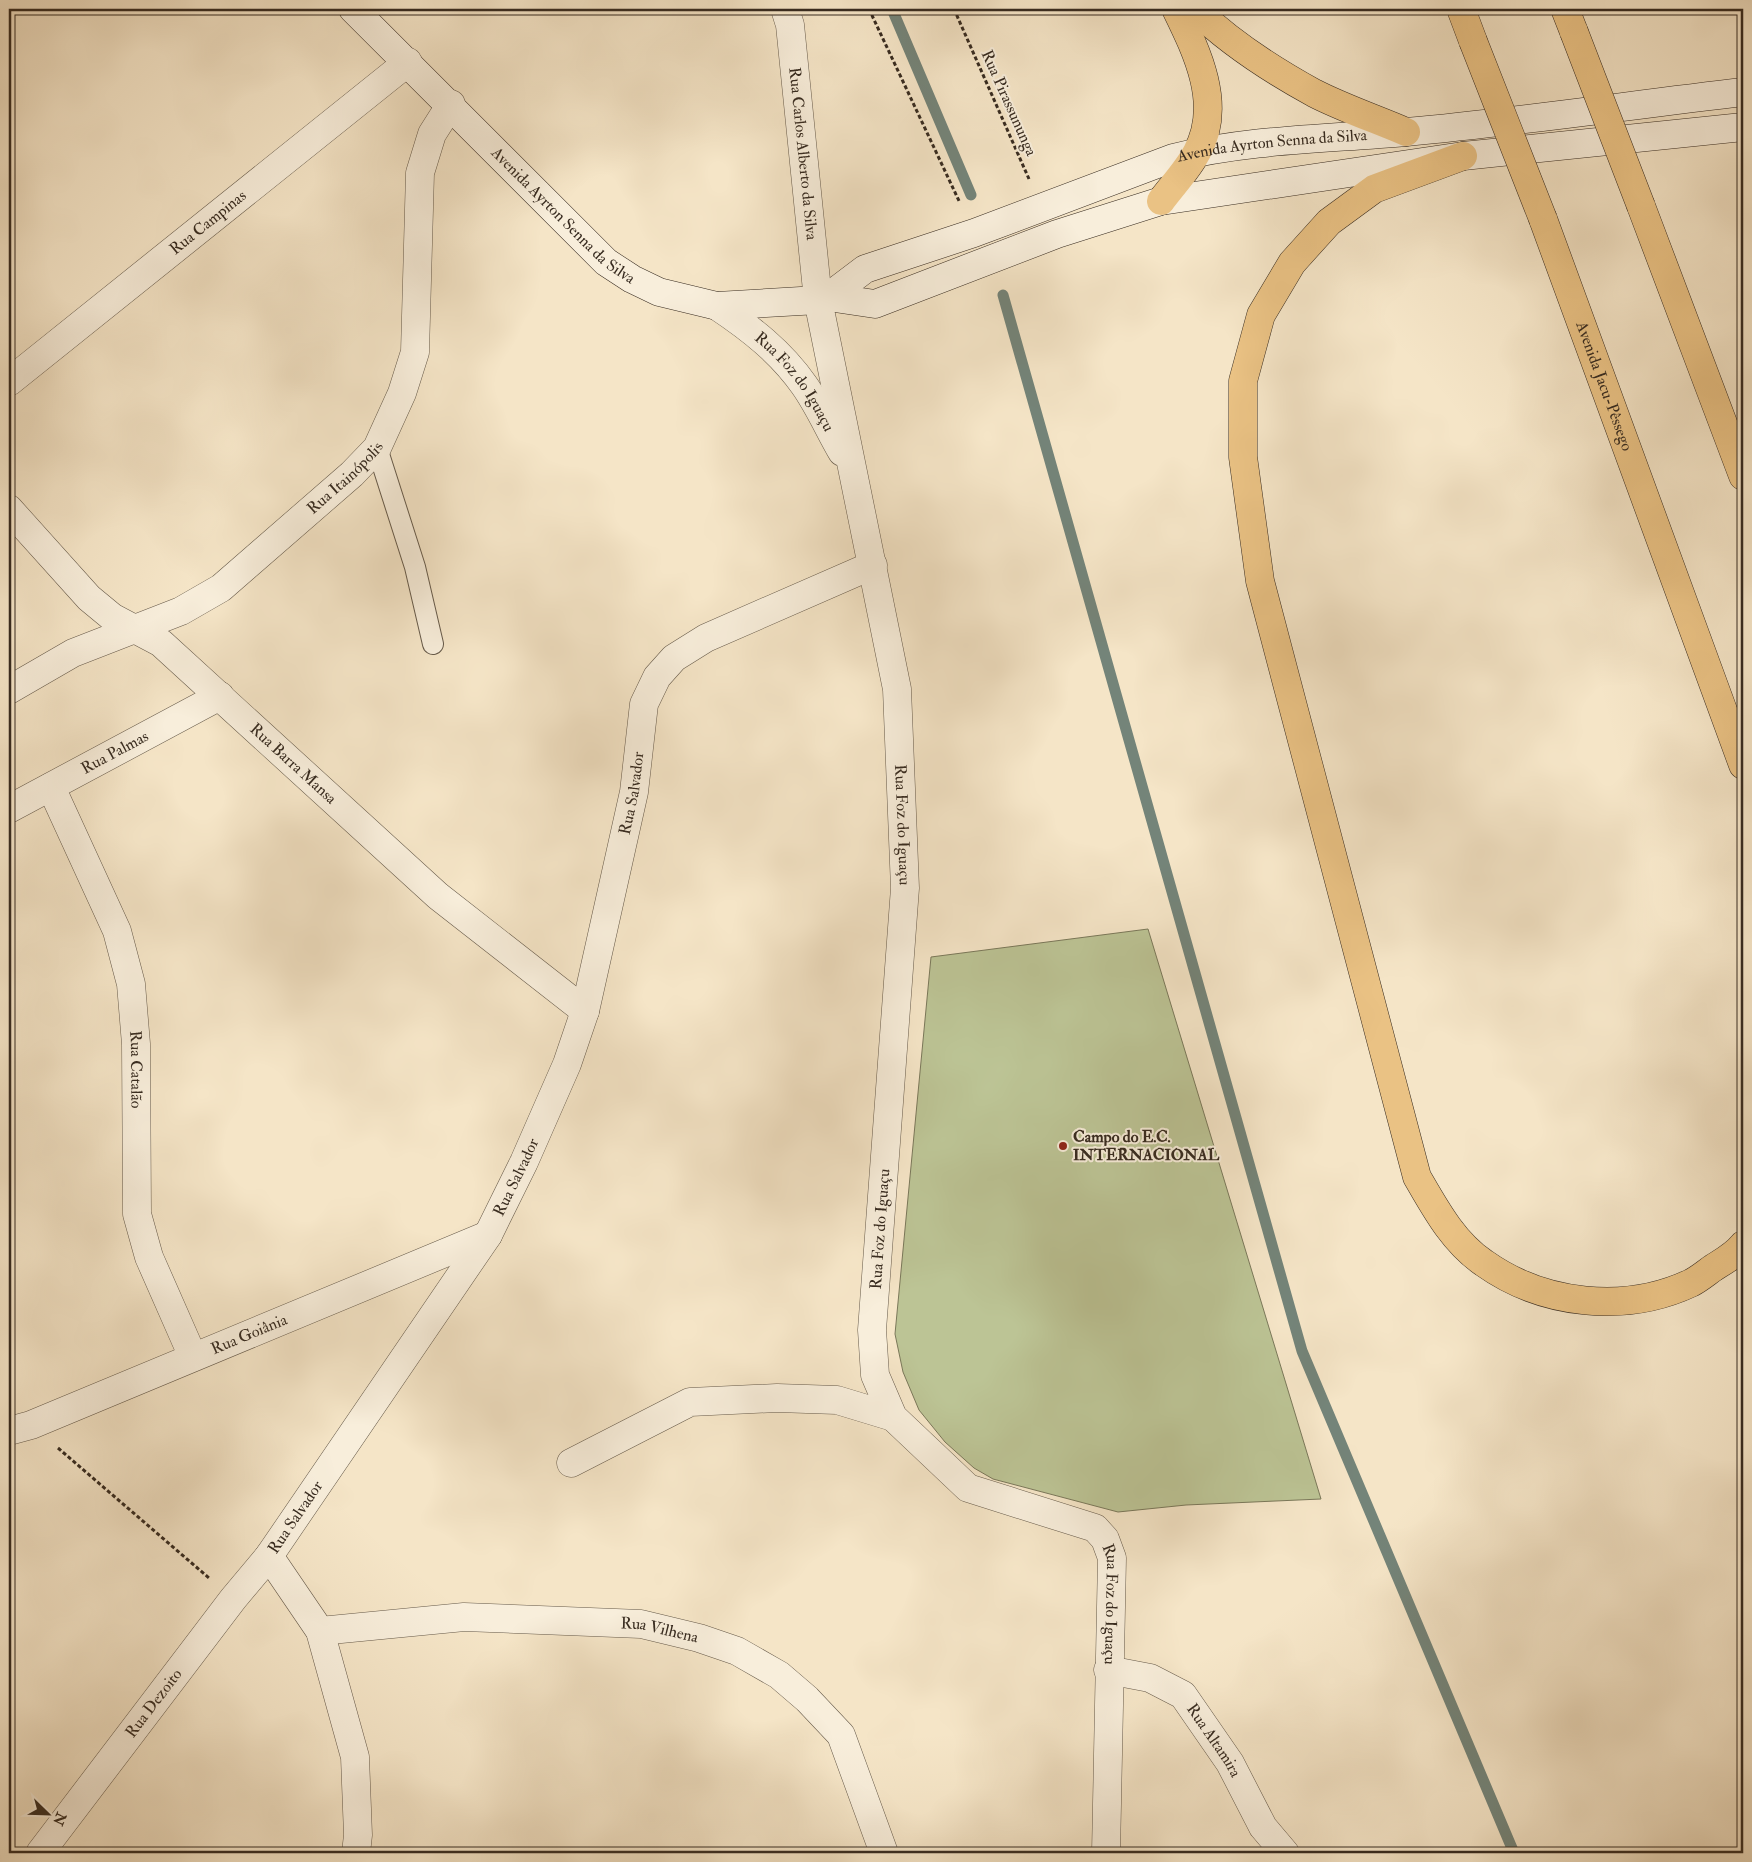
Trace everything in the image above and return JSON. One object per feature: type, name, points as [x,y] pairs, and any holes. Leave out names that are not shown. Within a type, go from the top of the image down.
[{"type":"highway","points":[[1161,201],[1198,152],[1207,126],[1206,90],[1198,54],[1176,9]]},
{"type":"highway","points":[[1194,9],[1248,52],[1315,93],[1406,132]]},
{"type":"highway","name":"Avenida Jacu-Pêssego","points":[[1461,9],[1542,219],[1743,764]]},
{"type":"highway","points":[[1569,20],[1743,476]]},
{"type":"highway","points":[[1463,156],[1374,188],[1329,222],[1292,263],[1261,315],[1243,381],[1243,447],[1260,580],[1417,1177],[1444,1224],[1483,1263],[1499,1272],[1531,1289],[1584,1302],[1639,1299],[1691,1283],[1737,1253],[1743,1245]]},
{"type":"street","name":"Avenida Ayrton Senna da Silva","points":[[353,9],[451,104],[606,262],[660,292],[717,306],[823,298],[875,304],[1057,234],[1161,201],[1463,156],[1743,127]]},
{"type":"street","name":"Rua Carlos Alberto da Silva","points":[[785,9],[791,35],[823,298]]},
{"type":"street","name":"Rua Campinas","points":[[9,382],[408,62]]},
{"type":"street","name":"Avenida Ayrton Senna da Silva","points":[[823,298],[865,270],[974,233],[1173,158],[1198,152],[1253,142],[1406,132],[1743,92]]},
{"type":"street","name":"Rua Itainópolis","points":[[9,690],[73,653],[181,611],[221,588],[352,474],[377,448],[402,393],[415,352],[420,173],[432,134],[451,104]]},
{"type":"street","name":"Rua Foz do Iguaçu","points":[[823,298],[897,689],[906,888],[872,1330],[875,1376],[893,1417],[968,1488],[1095,1528],[1106,1539],[1112,1558],[1108,1670],[1106,1853]]},
{"type":"street","name":"Rua Foz do Iguaçu","points":[[717,306],[746,325],[776,352],[805,386],[855,475]]},
{"type":"street","name":"Rua Barra Mansa","points":[[9,509],[90,598],[112,617],[161,642],[438,896],[585,1011]]},
{"type":"street","name":"Rua Salvador","points":[[356,1853],[358,1835],[355,1757],[320,1631],[269,1556],[488,1235],[524,1162],[566,1064],[585,1011],[634,792],[644,704],[657,677],[674,658],[706,638],[873,565]]},
{"type":"street","name":"Rua Palmas","points":[[9,809],[220,696]]},
{"type":"street","name":"Rua Catalão","points":[[51,787],[117,931],[131,984],[136,1044],[138,1214],[149,1257],[193,1357]]},
{"type":"street","name":"Rua Goiânia","points":[[20,1428],[488,1235]]},
{"type":"street","points":[[571,1463],[690,1402],[777,1398],[837,1400],[893,1417]]},
{"type":"street","name":"Rua Dezoito","points":[[40,1853],[233,1599],[269,1556]]},
{"type":"street","name":"Rua Vilhena","points":[[320,1631],[464,1617],[641,1624],[698,1638],[736,1651],[779,1675],[807,1699],[841,1735],[884,1853]]},
{"type":"street","name":"Rua Altamira","points":[[1108,1670],[1150,1678],[1183,1695],[1230,1763],[1262,1827],[1284,1853]]},
{"type":"lane","points":[[377,448],[415,567],[433,644]]},
{"type":"path","points":[[869,9],[974,233]]},
{"type":"path","name":"Rua Pirassununga","points":[[954,9],[1041,207]]},
{"type":"path","points":[[20,1428],[233,1599]]},
{"type":"green space","name":"Campo do E.C. INTERNACIONAL","points":[[1148,929],[1321,1499],[1186,1505],[1118,1512],[993,1479],[974,1468],[945,1442],[919,1410],[903,1372],[895,1334],[931,957]]},
{"type":"waterway","points":[[892,9],[971,195]]},
{"type":"waterway","points":[[1003,295],[1302,1351],[1514,1853]]},
{"type":"place","name":"Campo do E.C. INTERNACIONAL","points":[[1063,1146]]}]
